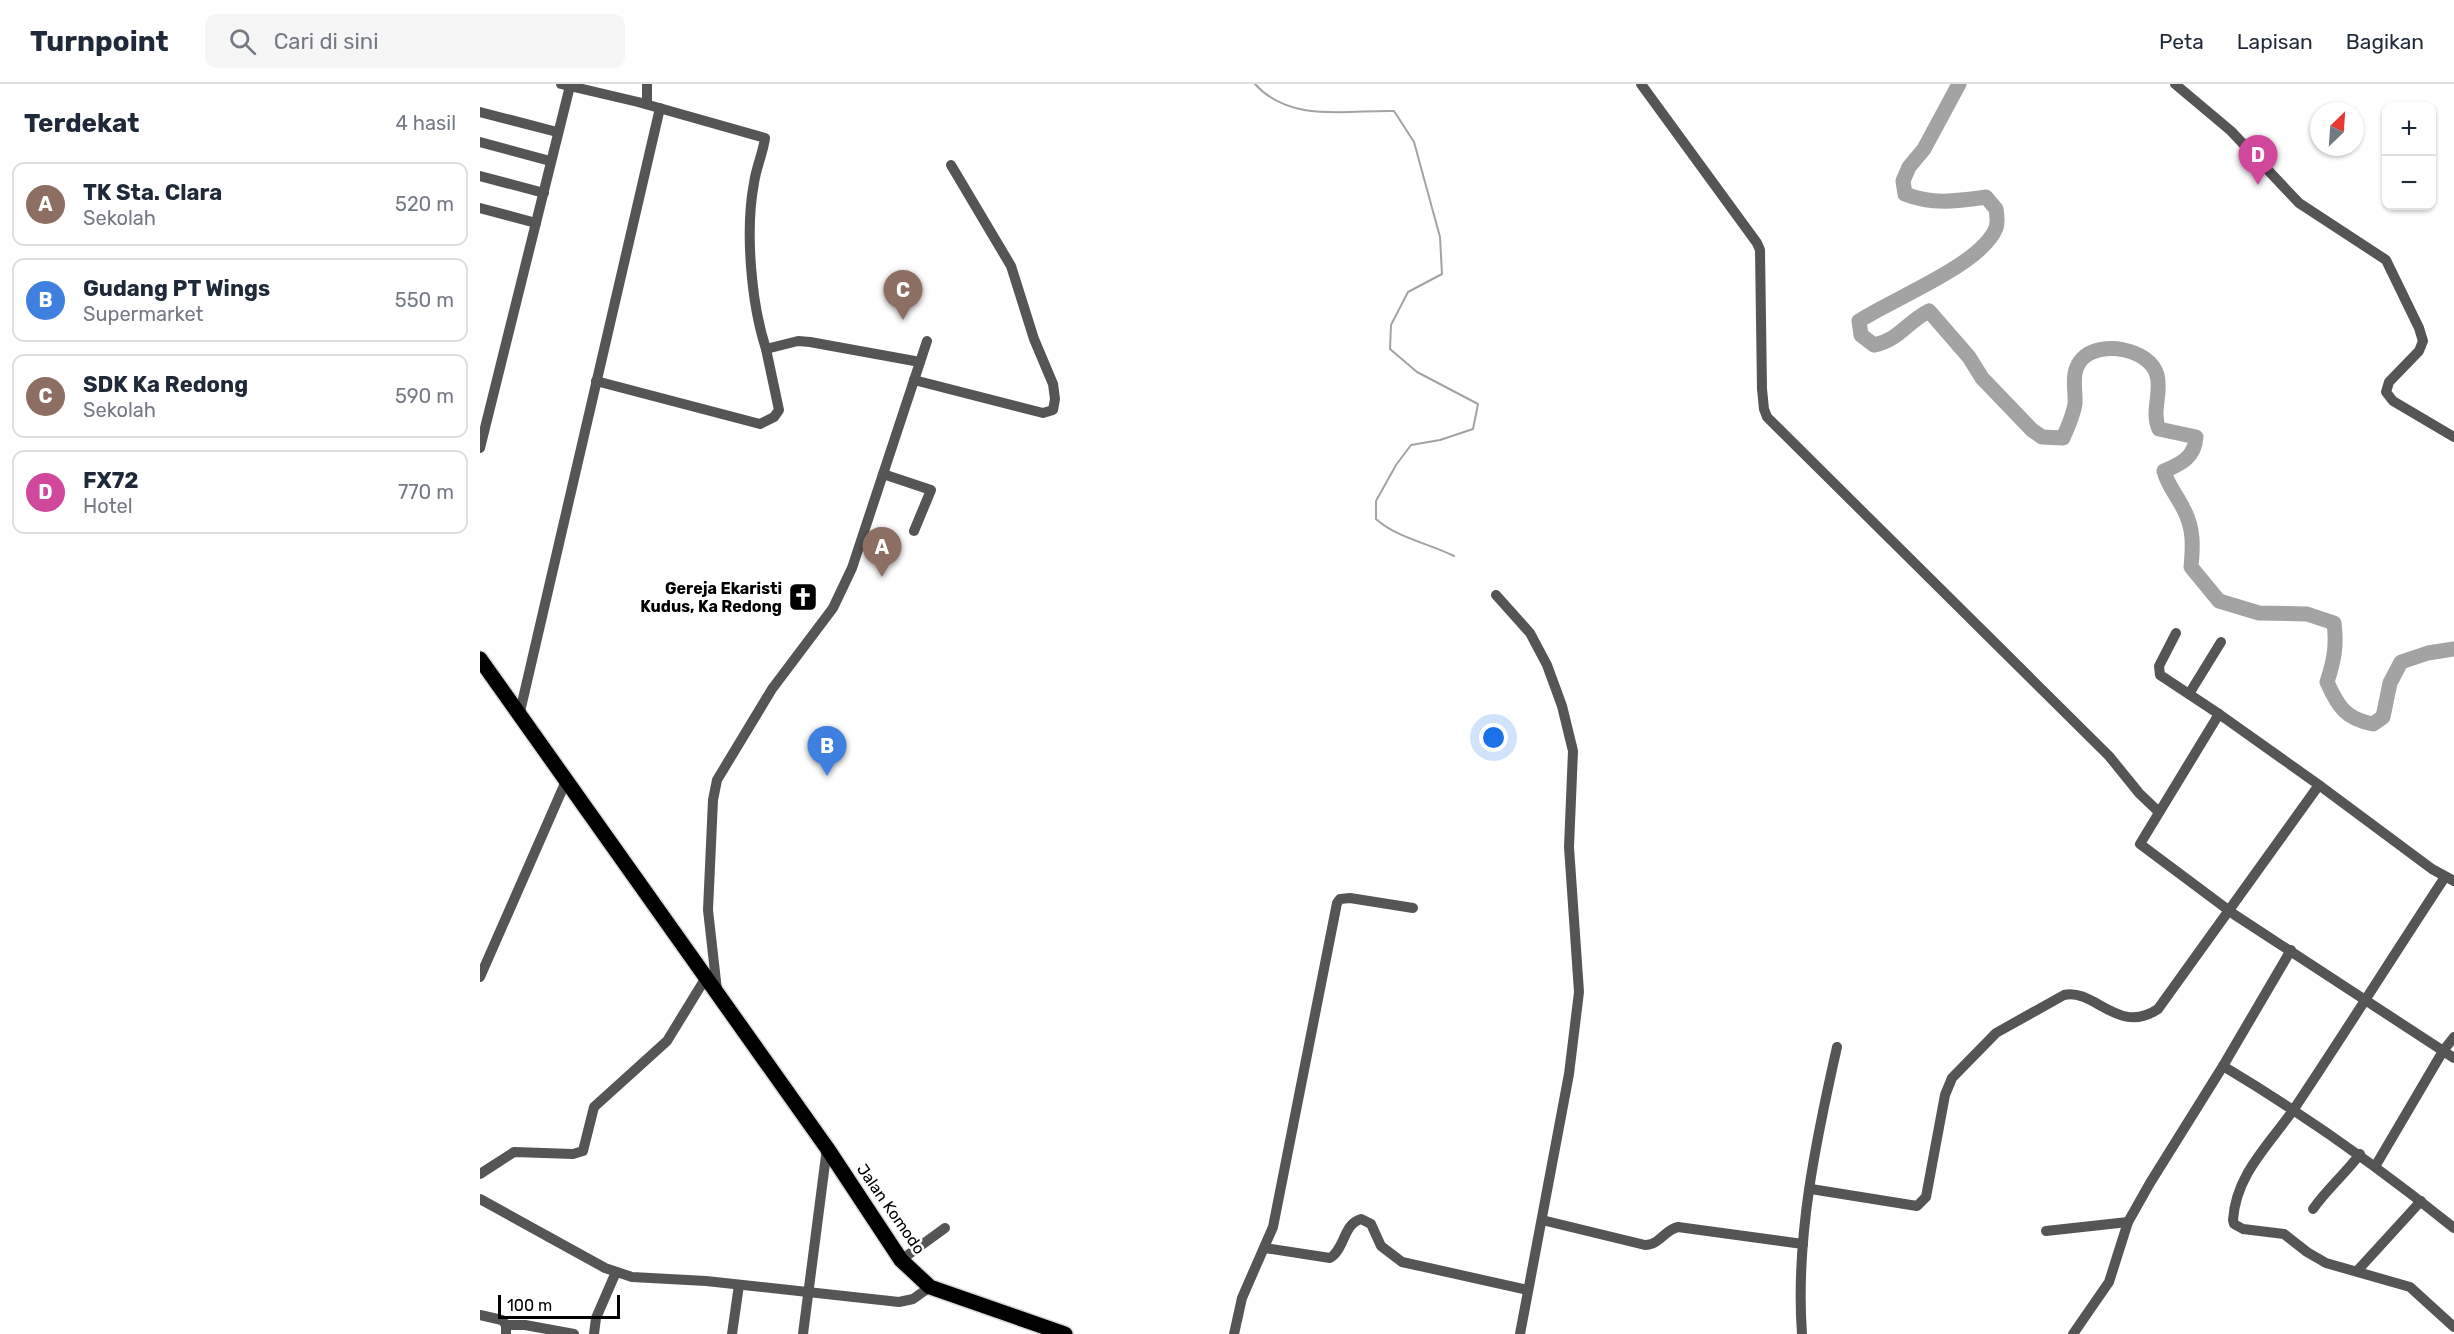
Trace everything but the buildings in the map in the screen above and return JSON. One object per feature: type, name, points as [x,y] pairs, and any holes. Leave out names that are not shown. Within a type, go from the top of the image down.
[{"type":"highway","name":"Jalan Komodo","points":[[480,659],[827,1148],[901,1260],[930,1287],[1065,1334]]},
{"type":"street","points":[[646,84],[647,104]]},
{"type":"street","points":[[1641,84],[1760,250],[1762,389],[1767,417],[2109,756],[2139,793],[2159,812]]},
{"type":"street","points":[[2175,84],[2231,131],[2299,203],[2386,260],[2423,341],[2419,351],[2389,382],[2386,392],[2393,401],[2454,437]]},
{"type":"street","points":[[480,447],[544,193],[565,85],[647,104],[765,138],[754,182],[751,208],[754,294],[756,314],[768,348],[779,410],[774,417],[760,424],[596,381]]},
{"type":"street","points":[[519,716],[660,108]]},
{"type":"street","points":[[480,112],[557,132]]},
{"type":"street","points":[[480,142],[550,161]]},
{"type":"street","points":[[914,380],[1047,414],[1053,410],[1055,399],[1052,379],[1034,339],[1011,266],[951,165]]},
{"type":"street","points":[[480,177],[544,193]]},
{"type":"street","points":[[480,208],[536,223]]},
{"type":"street","points":[[717,994],[708,910],[713,800],[717,780],[772,689],[833,608],[852,568],[927,340]]},
{"type":"street","points":[[768,348],[798,341],[920,362]]},
{"type":"street","points":[[883,474],[931,490],[914,531]]},
{"type":"street","points":[[1496,595],[1530,633],[1547,665],[1562,706],[1573,751],[1569,847],[1579,992],[1569,1074],[1520,1334]]},
{"type":"street","points":[[2176,633],[2158,671],[2164,679],[2219,714],[2319,784],[2449,879],[2364,999],[2295,1109],[2247,1173],[2234,1209],[2234,1224],[2243,1229],[2284,1234],[2314,1257],[2410,1287],[2454,1327]]},
{"type":"street","points":[[2189,694],[2221,642]]},
{"type":"street","points":[[2219,714],[2140,841],[2141,846],[2231,911],[2454,1058]]},
{"type":"street","points":[[480,977],[566,781]]},
{"type":"street","points":[[1811,1189],[1917,1206],[1921,1204],[1926,1197],[1945,1095],[1959,1067],[1988,1040],[2033,1010],[2072,993],[2086,996],[2109,1012],[2129,1016],[2150,1015],[2158,1009],[2231,911],[2319,784]]},
{"type":"street","points":[[1234,1334],[1242,1298],[1273,1227],[1337,903],[1340,899],[1350,898],[1413,908]]},
{"type":"street","points":[[2073,1334],[2109,1282],[2128,1222],[2150,1183],[2223,1066],[2291,950]]},
{"type":"street","points":[[480,1174],[505,1156],[521,1151],[573,1154],[583,1151],[594,1107],[667,1041],[705,979]]},
{"type":"street","points":[[2376,1165],[2443,1051],[2454,1038]]},
{"type":"street","points":[[1802,1334],[1799,1269],[1837,1047]]},
{"type":"street","points":[[2223,1066],[2295,1109],[2376,1165],[2454,1228]]},
{"type":"street","points":[[802,1334],[827,1148]]},
{"type":"street","points":[[2313,1209],[2327,1188],[2343,1176],[2360,1154]]},
{"type":"street","points":[[480,1199],[616,1272],[632,1277],[739,1285],[899,1302],[913,1299],[930,1287]]},
{"type":"street","points":[[2357,1271],[2421,1202]]},
{"type":"street","points":[[1265,1248],[1330,1258],[1337,1251],[1351,1224],[1361,1219],[1371,1224],[1381,1246],[1402,1262],[1528,1290]]},
{"type":"street","points":[[1542,1220],[1645,1245],[1657,1242],[1672,1228],[1678,1227],[1803,1244]]},
{"type":"street","points":[[2046,1231],[2128,1222]]},
{"type":"street","points":[[901,1260],[945,1228]]},
{"type":"street","points":[[594,1334],[596,1318],[616,1272]]},
{"type":"street","points":[[732,1334],[739,1285]]},
{"type":"street","points":[[480,1315],[502,1320],[506,1329],[525,1325],[574,1334]]},
{"type":"waterway","points":[[1255,84],[1269,96],[1285,105],[1302,109],[1320,112],[1394,111],[1414,142],[1440,237],[1442,274],[1408,292],[1391,325],[1390,349],[1417,372],[1478,404],[1473,429],[1440,440],[1411,445],[1396,465],[1376,501],[1376,519],[1403,536],[1454,556]]},
{"type":"waterway","points":[[1959,84],[1924,149],[1909,167],[1903,181],[1905,194],[1935,201],[1986,197],[1996,209],[1996,228],[1987,242],[1955,268],[1859,321],[1861,335],[1874,345],[1882,343],[1929,311],[1969,357],[1982,378],[2032,430],[2042,437],[2063,438],[2075,404],[2075,375],[2082,359],[2090,353],[2112,349],[2134,353],[2144,358],[2157,375],[2156,416],[2159,429],[2196,437],[2190,455],[2176,466],[2164,471],[2183,508],[2191,530],[2191,567],[2219,601],[2259,613],[2307,614],[2334,623],[2334,653],[2327,682],[2339,705],[2349,715],[2373,724],[2383,717],[2390,683],[2401,662],[2428,653],[2454,649]]},
{"type":"place","name":"FX72","points":[[2258,185]]},
{"type":"place","name":"SDK Ka Redong","points":[[903,320]]},
{"type":"place","name":"TK Sta. Clara","points":[[882,577]]},
{"type":"place","name":"Gereja Ekaristi Kudus, Ka Redong","points":[[803,597]]},
{"type":"place","name":"Gudang PT Wings","points":[[827,776]]}]
